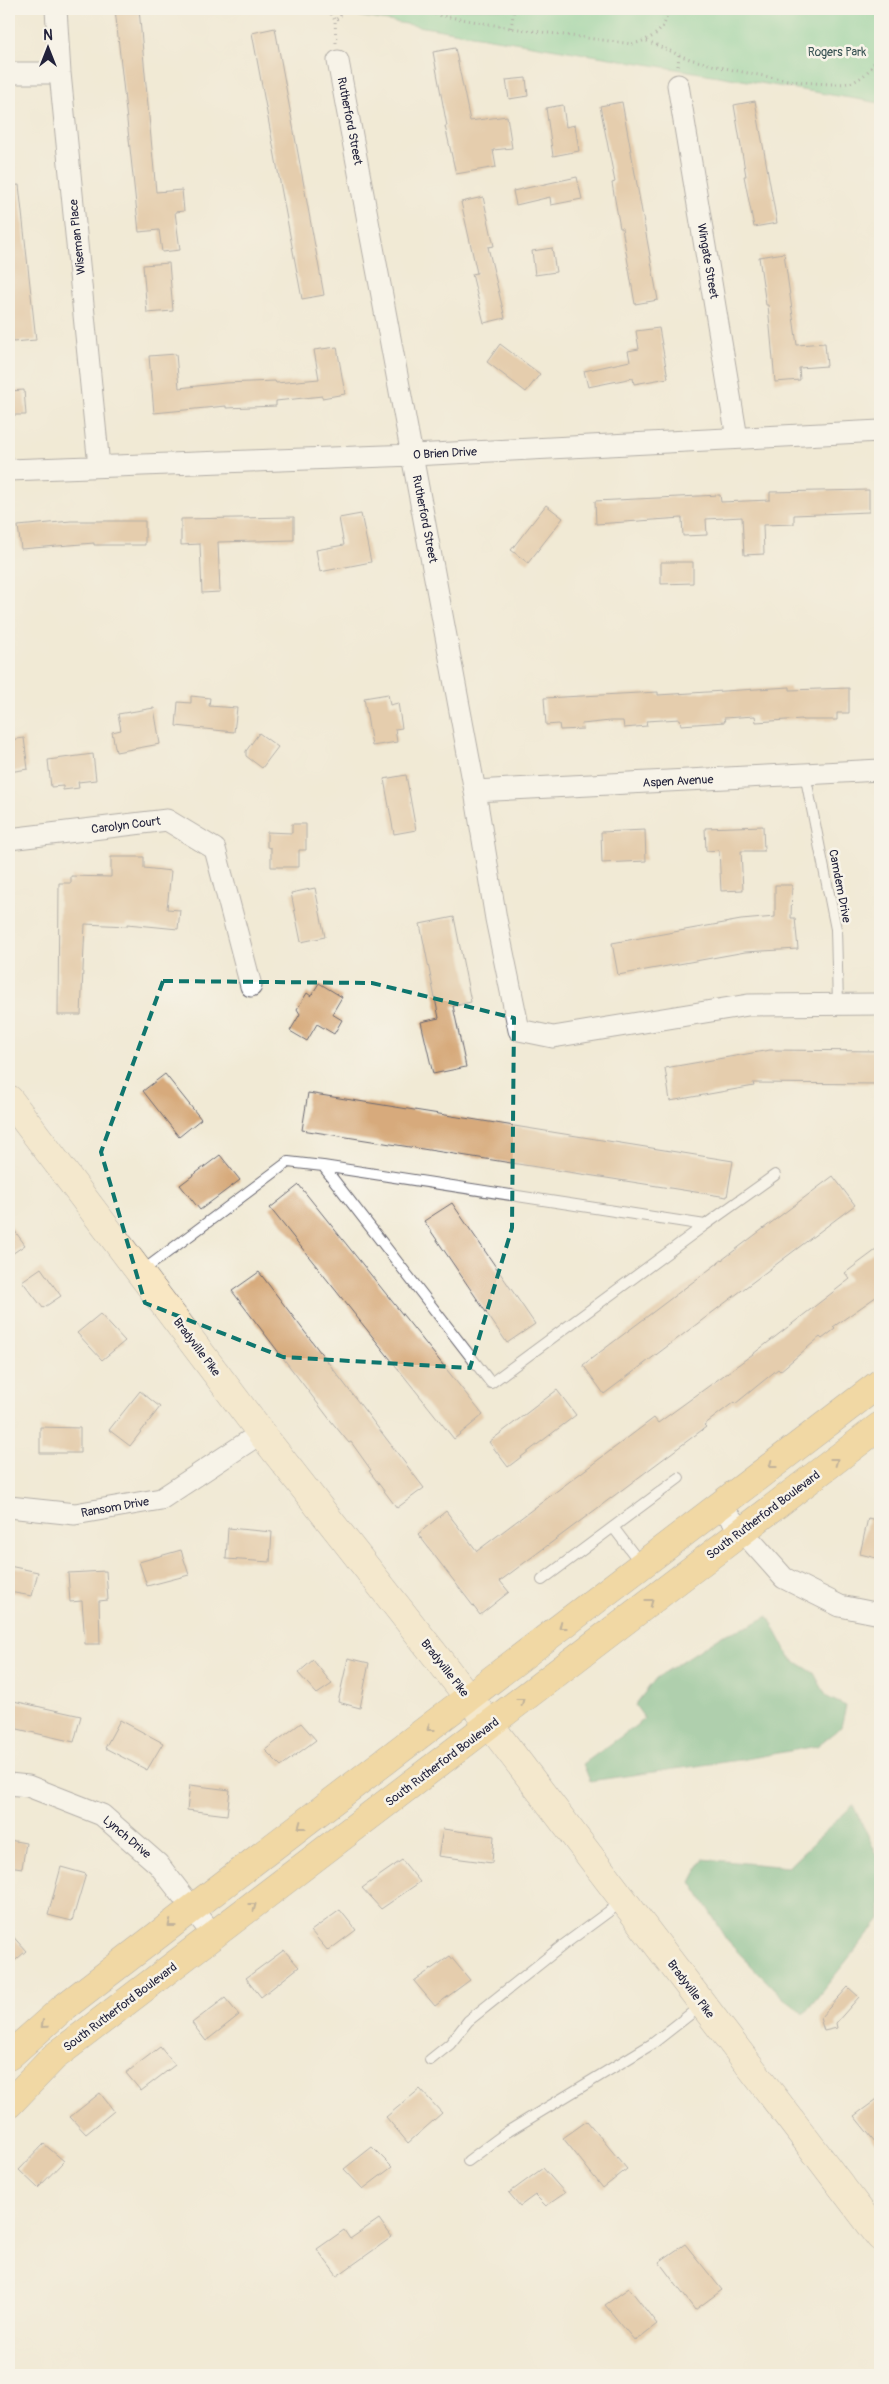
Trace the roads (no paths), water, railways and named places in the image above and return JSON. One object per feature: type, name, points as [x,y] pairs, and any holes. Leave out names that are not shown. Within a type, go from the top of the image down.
[{"type":"highway","points":[[9,2056],[63,2008],[880,1383]]},
{"type":"highway","name":"South Rutherford Boulevard","points":[[9,2104],[54,2057],[880,1426]]},
{"type":"main road","name":"Bradyville Pike","points":[[9,1099],[261,1433],[490,1725],[880,2237]]},
{"type":"street","name":"Wiseman Place","points":[[56,9],[60,73],[99,466]]},
{"type":"street","name":"Rutherford Street","points":[[338,61],[475,791],[496,919],[519,1030],[553,1037],[748,1004],[838,1004]]},
{"type":"street","points":[[9,73],[60,73]]},
{"type":"street","name":"Wingate Street","points":[[678,85],[737,438]]},
{"type":"street","name":"O Brien Drive","points":[[9,470],[412,455],[880,431]]},
{"type":"street","name":"Aspen Avenue","points":[[475,791],[880,770]]},
{"type":"street","name":"Carolyn Court","points":[[9,839],[168,820],[215,849],[250,986]]},
{"type":"street","points":[[838,1004],[880,1004]]},
{"type":"street","name":"Ransom Drive","points":[[9,1507],[75,1514],[161,1499],[261,1433]]},
{"type":"street","points":[[719,1505],[784,1578],[840,1606],[880,1614]]},
{"type":"street","name":"Lynch Drive","points":[[9,1784],[28,1786],[102,1815],[158,1864],[214,1936]]},
{"type":"lane","name":"Camdem Drive","points":[[805,774],[836,929],[838,1004]]},
{"type":"lane","points":[[140,1272],[288,1162],[705,1225]]},
{"type":"lane","points":[[323,1166],[491,1383],[775,1175]]},
{"type":"lane","points":[[542,1580],[678,1478]]},
{"type":"lane","points":[[613,1527],[642,1564]]},
{"type":"lane","points":[[430,2060],[450,2044],[468,2021],[562,1946],[624,1900]]},
{"type":"lane","points":[[468,2162],[507,2132],[652,2044],[703,2004]]},
{"type":"park label","name":"Rogers Park","points":[[837,52]]}]
